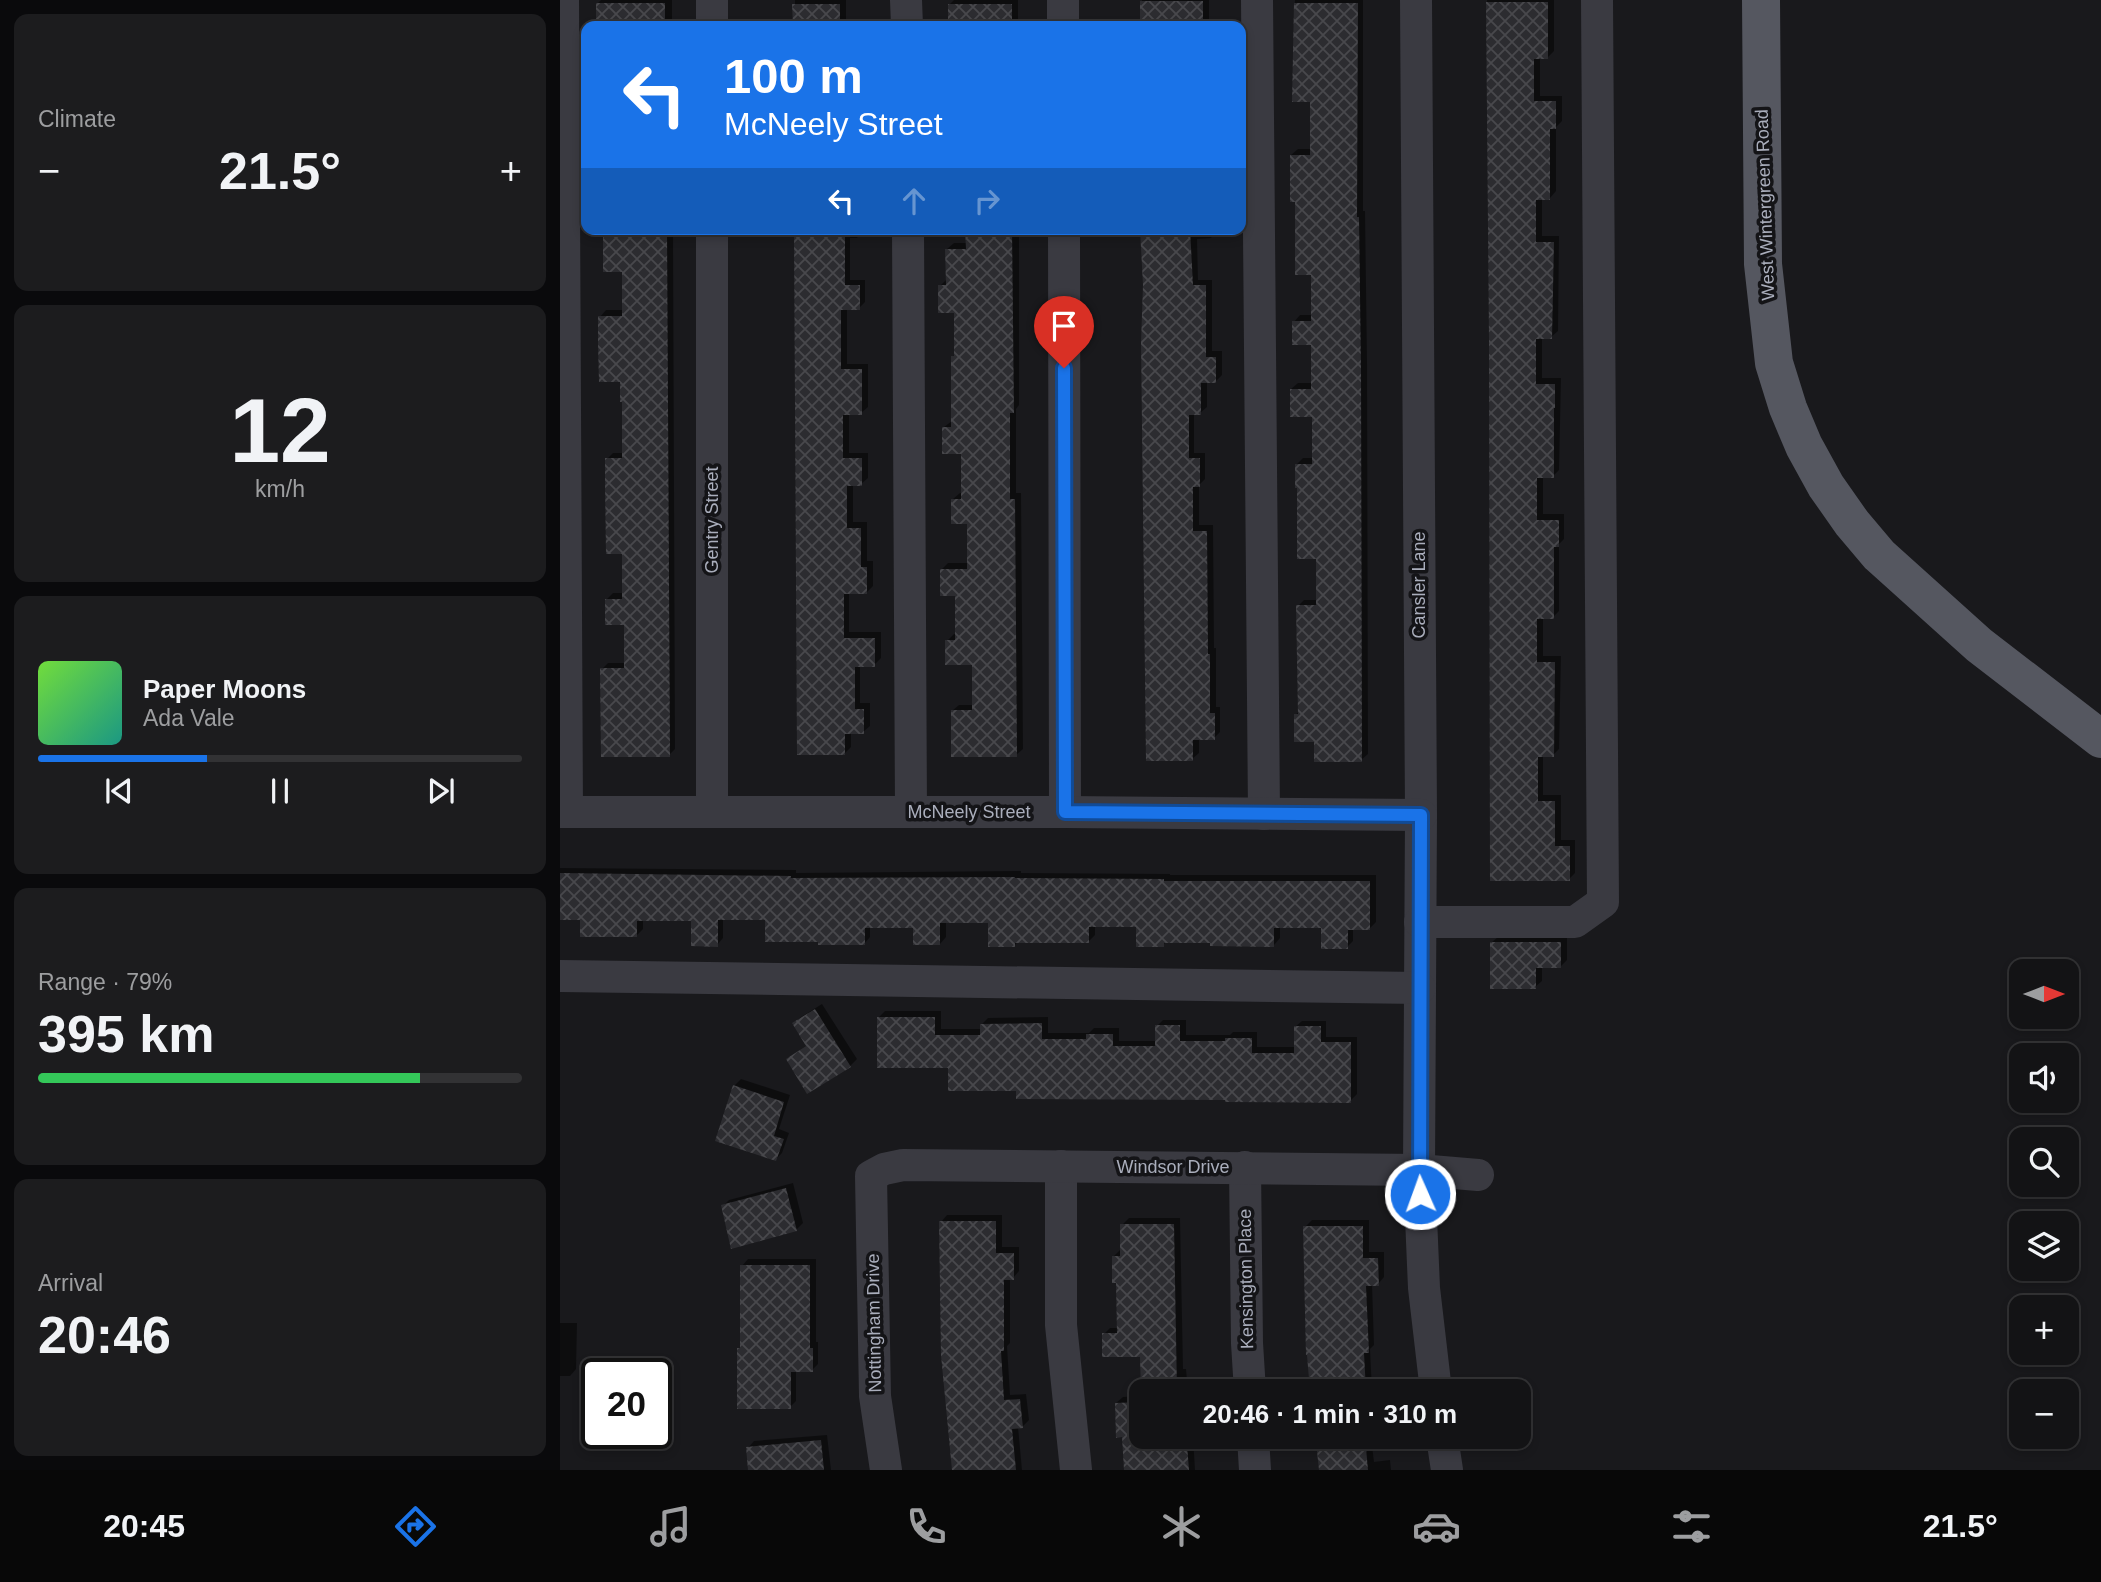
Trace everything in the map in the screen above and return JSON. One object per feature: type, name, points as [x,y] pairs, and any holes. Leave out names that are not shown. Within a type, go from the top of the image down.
[{"type":"main road","name":"West Wintergreen Road","points":[[1761,0],[1763,264],[1774,363],[1787,408],[1804,446],[1826,486],[1879,555],[1979,645],[2101,739]]},
{"type":"street","points":[[563,0],[563,812]]},
{"type":"street","points":[[712,0],[712,21]]},
{"type":"street","points":[[906,0],[906,21]]},
{"type":"street","points":[[1063,0],[1063,21]]},
{"type":"street","points":[[1257,0],[1264,814]]},
{"type":"street","name":"Cansler Lane","points":[[1416,0],[1421,815],[1419,1170],[1424,1289],[1435,1379]]},
{"type":"street","points":[[1420,922],[1575,922],[1603,902],[1597,0]]},
{"type":"street","name":"Gentry Street","points":[[712,235],[712,811]]},
{"type":"street","points":[[908,235],[911,812]]},
{"type":"street","points":[[1064,235],[1065,812]]},
{"type":"street","name":"McNeely Street","points":[[563,812],[1421,815]]},
{"type":"street","points":[[560,976],[1420,988]]},
{"type":"street","name":"Windsor Drive","points":[[871,1176],[884,1169],[903,1165],[1419,1170],[1478,1175]]},
{"type":"street","points":[[1061,1166],[1061,1325],[1076,1470]]},
{"type":"street","name":"Kensington Place","points":[[1245,1167],[1249,1379]]},
{"type":"street","name":"Nottingham Drive","points":[[871,1176],[875,1396],[886,1470]]},
{"type":"street","points":[[1254,1449],[1255,1470]]},
{"type":"street","points":[[1444,1449],[1447,1470]]},
{"type":"building","points":[[1140,1],[1203,1],[1203,21],[1140,21]]},
{"type":"building","points":[[1486,2],[1548,2],[1548,59],[1534,59],[1534,101],[1556,101],[1556,129],[1550,129],[1550,200],[1536,200],[1536,242],[1554,242],[1552,339],[1536,339],[1536,384],[1555,384],[1554,478],[1537,478],[1537,520],[1559,520],[1559,547],[1554,547],[1554,619],[1537,619],[1537,662],[1555,662],[1554,757],[1538,757],[1538,801],[1555,801],[1555,846],[1570,846],[1570,881],[1490,881]]},
{"type":"building","points":[[596,3],[665,3],[665,21],[596,21]]},
{"type":"building","points":[[1294,3],[1358,3],[1357,217],[1361,369],[1362,762],[1314,762],[1314,742],[1294,742],[1294,714],[1298,714],[1296,605],[1316,605],[1316,559],[1297,559],[1295,488],[1295,464],[1312,464],[1312,417],[1290,417],[1290,389],[1311,389],[1311,345],[1292,345],[1292,321],[1311,321],[1311,275],[1295,275],[1295,202],[1290,202],[1290,155],[1310,155],[1310,102],[1292,102]]},
{"type":"building","points":[[792,4],[840,4],[840,21],[793,21]]},
{"type":"building","points":[[948,4],[1012,4],[1012,21],[948,21]]},
{"type":"building","points":[[603,235],[667,235],[670,757],[601,757],[600,668],[624,668],[624,625],[605,625],[605,599],[622,599],[622,554],[606,554],[605,458],[622,458],[622,402],[620,382],[599,382],[598,343],[598,316],[622,316],[622,272],[603,272]]},
{"type":"building","points":[[794,235],[845,235],[845,285],[860,285],[860,310],[841,310],[841,369],[862,369],[862,415],[843,415],[843,458],[862,458],[862,486],[847,486],[847,528],[861,528],[861,567],[867,567],[867,594],[844,594],[844,638],[875,638],[875,667],[855,667],[855,709],[864,709],[864,734],[845,734],[845,755],[797,755]]},
{"type":"building","points":[[965,235],[1012,235],[1014,413],[1010,413],[1010,499],[1015,499],[1017,757],[951,757],[951,710],[972,710],[972,665],[945,665],[945,640],[955,640],[955,596],[940,596],[940,569],[967,569],[967,524],[951,524],[951,499],[961,499],[961,454],[942,454],[942,427],[951,427],[954,313],[938,313],[938,285],[946,285],[945,249],[966,249]]},
{"type":"building","points":[[1140,235],[1190,235],[1193,285],[1206,285],[1206,357],[1216,357],[1216,383],[1201,383],[1201,415],[1189,415],[1189,458],[1200,458],[1200,487],[1193,487],[1193,531],[1207,531],[1210,713],[1215,713],[1215,740],[1193,740],[1193,761],[1146,761],[1141,343],[1143,285]]},
{"type":"building","points":[[560,873],[791,878],[1015,877],[1164,881],[1370,881],[1370,930],[1348,930],[1348,949],[1321,949],[1321,928],[1274,928],[1274,947],[1164,943],[1164,947],[1136,947],[1136,927],[1089,927],[1089,943],[1015,943],[1015,947],[988,947],[988,923],[940,923],[940,945],[913,945],[913,928],[865,928],[865,945],[818,945],[818,942],[765,942],[765,920],[718,920],[718,947],[691,946],[691,921],[637,921],[637,937],[580,937],[580,920],[560,920]]},
{"type":"building","points":[[1490,942],[1561,942],[1561,968],[1536,968],[1536,989],[1490,989]]},
{"type":"building","points":[[815,1009],[851,1067],[807,1094],[786,1059],[806,1046],[792,1023]]},
{"type":"building","points":[[877,1017],[935,1017],[935,1035],[980,1035],[980,1024],[1042,1023],[1042,1039],[1086,1039],[1086,1034],[1113,1034],[1113,1046],[1155,1046],[1155,1025],[1180,1025],[1180,1041],[1252,1038],[1252,1053],[1294,1053],[1294,1026],[1321,1026],[1321,1042],[1351,1042],[1351,1103],[1016,1099],[1016,1091],[948,1091],[948,1068],[877,1068]]},
{"type":"building","points":[[733,1085],[784,1102],[774,1136],[784,1139],[776,1161],[715,1141]]},
{"type":"building","points":[[786,1188],[797,1231],[731,1249],[721,1205]]},
{"type":"building","points":[[939,1221],[996,1221],[996,1253],[1014,1253],[1014,1280],[1004,1280],[1004,1351],[1001,1351],[1004,1400],[1020,1399],[1023,1428],[1012,1429],[1016,1470],[952,1470],[941,1355]]},
{"type":"building","points":[[1120,1224],[1174,1224],[1177,1379],[1141,1379],[1140,1357],[1102,1357],[1102,1333],[1117,1333],[1116,1283],[1112,1283],[1112,1256],[1120,1256]]},
{"type":"building","points":[[1303,1226],[1363,1226],[1363,1258],[1378,1258],[1379,1286],[1366,1286],[1369,1353],[1364,1353],[1365,1379],[1309,1379]]},
{"type":"building","points":[[740,1265],[810,1265],[810,1348],[813,1348],[813,1372],[791,1372],[791,1409],[737,1409]]},
{"type":"building","points":[[1129,1402],[1129,1449],[1187,1449],[1189,1470],[1124,1470],[1122,1437],[1116,1438],[1115,1403]]},
{"type":"building","points":[[821,1440],[824,1470],[748,1470],[746,1447]]},
{"type":"building","points":[[1317,1449],[1366,1449],[1368,1470],[1319,1470]]},
{"type":"route","points":[[1064,368],[1065,812],[1421,815],[1420,1194]]}]
